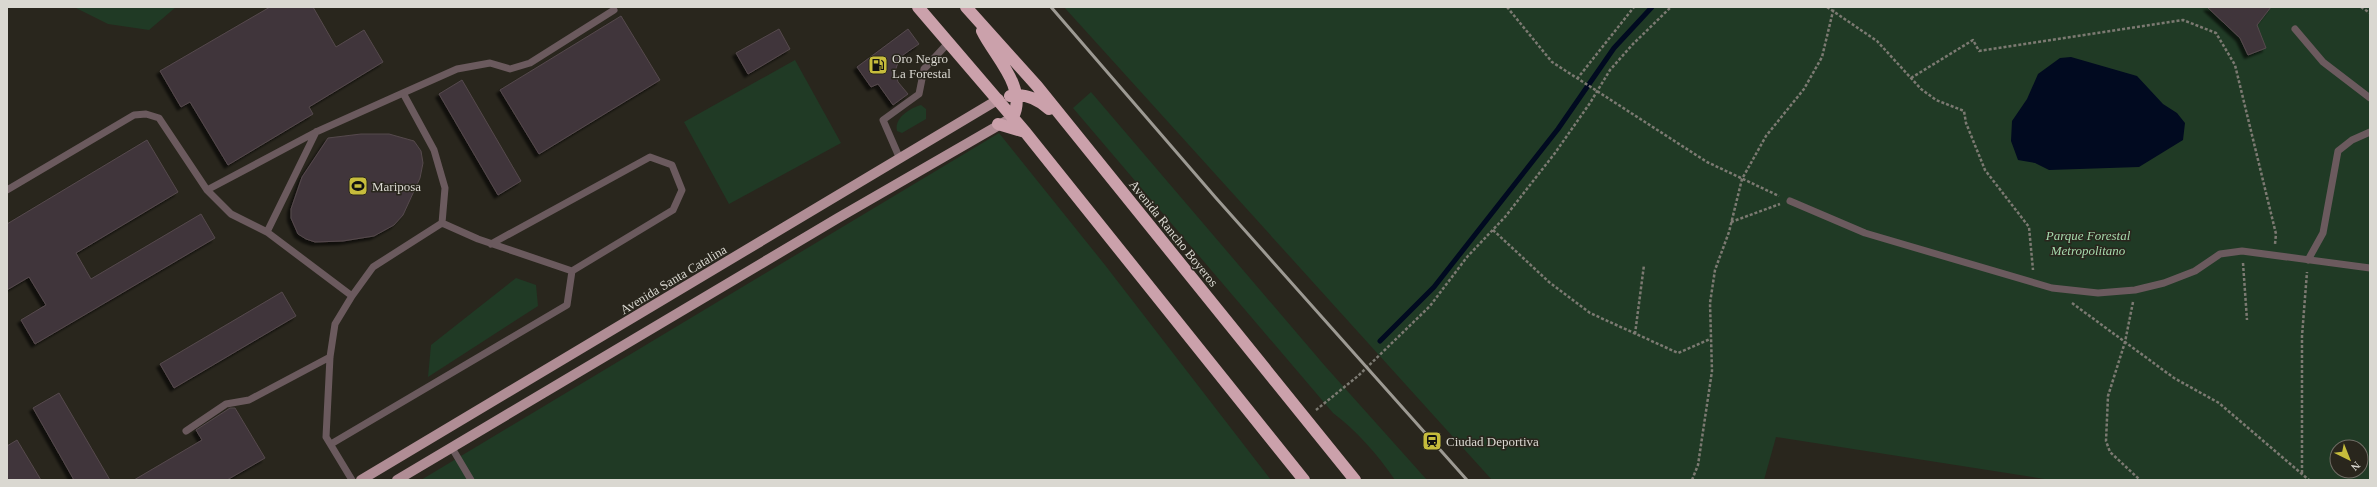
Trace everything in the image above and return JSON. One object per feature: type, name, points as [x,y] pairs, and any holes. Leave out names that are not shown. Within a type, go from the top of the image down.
[{"type":"highway","points":[[918,7],[1026,132],[1304,480]]},
{"type":"highway","name":"Avenida Rancho Boyeros","points":[[966,7],[1037,86],[1355,480]]},
{"type":"highway","points":[[977,19],[989,46],[1011,78],[1017,94],[1017,110],[1013,117]]},
{"type":"highway","points":[[999,99],[1017,94],[1040,101],[1079,138]]},
{"type":"highway","points":[[998,124],[1026,132]]},
{"type":"main road","name":"Avenida Santa Catalina","points":[[361,480],[999,99]]},
{"type":"main road","points":[[397,480],[998,124],[1013,117]]},
{"type":"lane","points":[[207,190],[316,132],[458,69],[490,63],[510,68],[530,63],[614,10]]},
{"type":"lane","points":[[2295,29],[2323,62],[2370,98]]},
{"type":"lane","points":[[900,159],[883,120],[919,94],[924,69],[949,42]]},
{"type":"lane","points":[[403,93],[434,150],[445,188],[442,223]]},
{"type":"lane","points":[[7,190],[134,115],[146,114],[159,118],[207,190],[231,214],[267,232],[352,296]]},
{"type":"lane","points":[[267,232],[316,132]]},
{"type":"lane","points":[[2308,260],[2323,233],[2338,151],[2352,140],[2370,132]]},
{"type":"lane","points":[[442,223],[491,244],[572,271],[673,210],[682,190],[672,165],[650,157],[491,244]]},
{"type":"lane","points":[[1790,201],[1865,233],[2052,288],[2098,293],[2136,290],[2164,283],[2195,271],[2220,254],[2242,251],[2370,268]]},
{"type":"lane","points":[[352,480],[326,437],[330,357],[335,324],[352,296],[373,267],[442,223]]},
{"type":"lane","points":[[331,444],[567,305],[572,271]]},
{"type":"lane","points":[[186,430],[226,404],[249,400],[330,357]]},
{"type":"lane","points":[[452,448],[471,480]]},
{"type":"path","points":[[1507,7],[1552,62],[1707,162],[1790,201]]},
{"type":"path","points":[[1577,79],[1634,7]]},
{"type":"path","points":[[1306,418],[1358,376],[1430,306],[1467,257],[1492,230],[1555,153],[1597,92],[1610,70],[1633,44],[1671,7]]},
{"type":"path","points":[[1827,7],[1834,9],[1877,42],[1911,78],[1936,100],[1964,111],[1966,122],[1985,170],[2006,194],[2029,227],[2034,266],[2030,282]]},
{"type":"path","points":[[2361,7],[2370,13]]},
{"type":"path","points":[[1692,480],[1698,465],[1712,371],[1710,303],[1715,270],[1731,222],[1742,179],[1766,136],[1804,89],[1822,57],[1834,9]]},
{"type":"path","points":[[1911,78],[1972,40],[1979,51],[2183,20],[2216,33],[2235,65],[2250,120],[2259,171],[2276,234],[2274,255]]},
{"type":"path","points":[[1731,222],[1790,201]]},
{"type":"path","points":[[1492,230],[1549,282],[1590,313],[1678,353],[1710,339]]},
{"type":"path","points":[[2242,251],[2247,320]]},
{"type":"path","points":[[2302,473],[2302,336],[2308,260]]},
{"type":"path","points":[[1635,334],[1644,265]]},
{"type":"path","points":[[2052,288],[2174,378],[2219,404],[2309,480]]},
{"type":"path","points":[[2136,290],[2125,342],[2108,396],[2106,441],[2110,452],[2140,480]]},
{"type":"green space","points":[[74,7],[176,7],[149,30],[108,24]]},
{"type":"green space","name":"Parque Forestal Metropolitano","points":[[1064,7],[2370,7],[2370,480],[2051,480],[1776,437],[1764,480],[1492,480]]},
{"type":"green space","points":[[795,60],[841,143],[729,204],[684,122]]},
{"type":"green space","points":[[1091,92],[1325,366],[1427,480],[1395,480],[1367,444],[1333,413],[1073,108]]},
{"type":"green space","points":[[921,105],[926,109],[926,119],[902,133],[897,131],[900,118],[912,108]]},
{"type":"green space","points":[[999,133],[1105,265],[1271,480],[421,480]]},
{"type":"green space","points":[[516,278],[536,285],[538,306],[428,377],[431,345]]},
{"type":"water","points":[[2071,57],[2137,76],[2163,104],[2177,113],[2185,123],[2183,140],[2139,167],[2049,170],[2035,163],[2018,160],[2011,141],[2012,121],[2027,99],[2038,74],[2060,58]]},
{"type":"building","points":[[270,7],[313,7],[336,47],[364,30],[383,62],[309,107],[313,114],[228,165],[190,102],[181,107],[160,71]]},
{"type":"building","points":[[2207,7],[2271,7],[2257,25],[2266,48],[2248,55],[2240,38]]},
{"type":"building","points":[[621,16],[660,80],[539,154],[500,90]]},
{"type":"building","points":[[779,29],[790,49],[748,74],[736,53]]},
{"type":"building","name":"Oro Negro La Forestal","points":[[908,29],[919,44],[903,55],[898,63],[895,71],[898,82],[908,94],[893,105],[878,84],[871,87],[857,67]]},
{"type":"building","points":[[462,80],[521,181],[498,195],[439,94]]},
{"type":"building","name":"Mariposa","points":[[361,134],[389,134],[414,141],[421,151],[423,163],[420,178],[403,215],[394,225],[374,236],[343,241],[315,242],[306,239],[298,234],[291,218],[291,209],[302,177],[328,138]]},
{"type":"building","points":[[147,140],[178,192],[76,253],[91,279],[201,214],[215,238],[35,344],[21,320],[46,305],[29,277],[7,290],[7,224]]},
{"type":"building","points":[[282,292],[296,316],[174,388],[160,364]]},
{"type":"building","points":[[59,393],[110,480],[74,480],[33,408]]},
{"type":"building","points":[[230,408],[235,408],[265,458],[227,480],[134,480],[202,440],[196,430]]},
{"type":"building","points":[[17,440],[41,480],[7,480],[7,446]]},
{"type":"waterway","points":[[1380,341],[1434,287],[1558,129],[1614,48],[1652,7]]},
{"type":"railway","points":[[1051,7],[1216,198],[1467,480]]},
{"type":"place","name":"Oro Negro La Forestal","points":[[878,65]]},
{"type":"place","name":"Mariposa","points":[[358,186]]},
{"type":"place","name":"Ciudad Deportiva","points":[[1432,441]]}]
